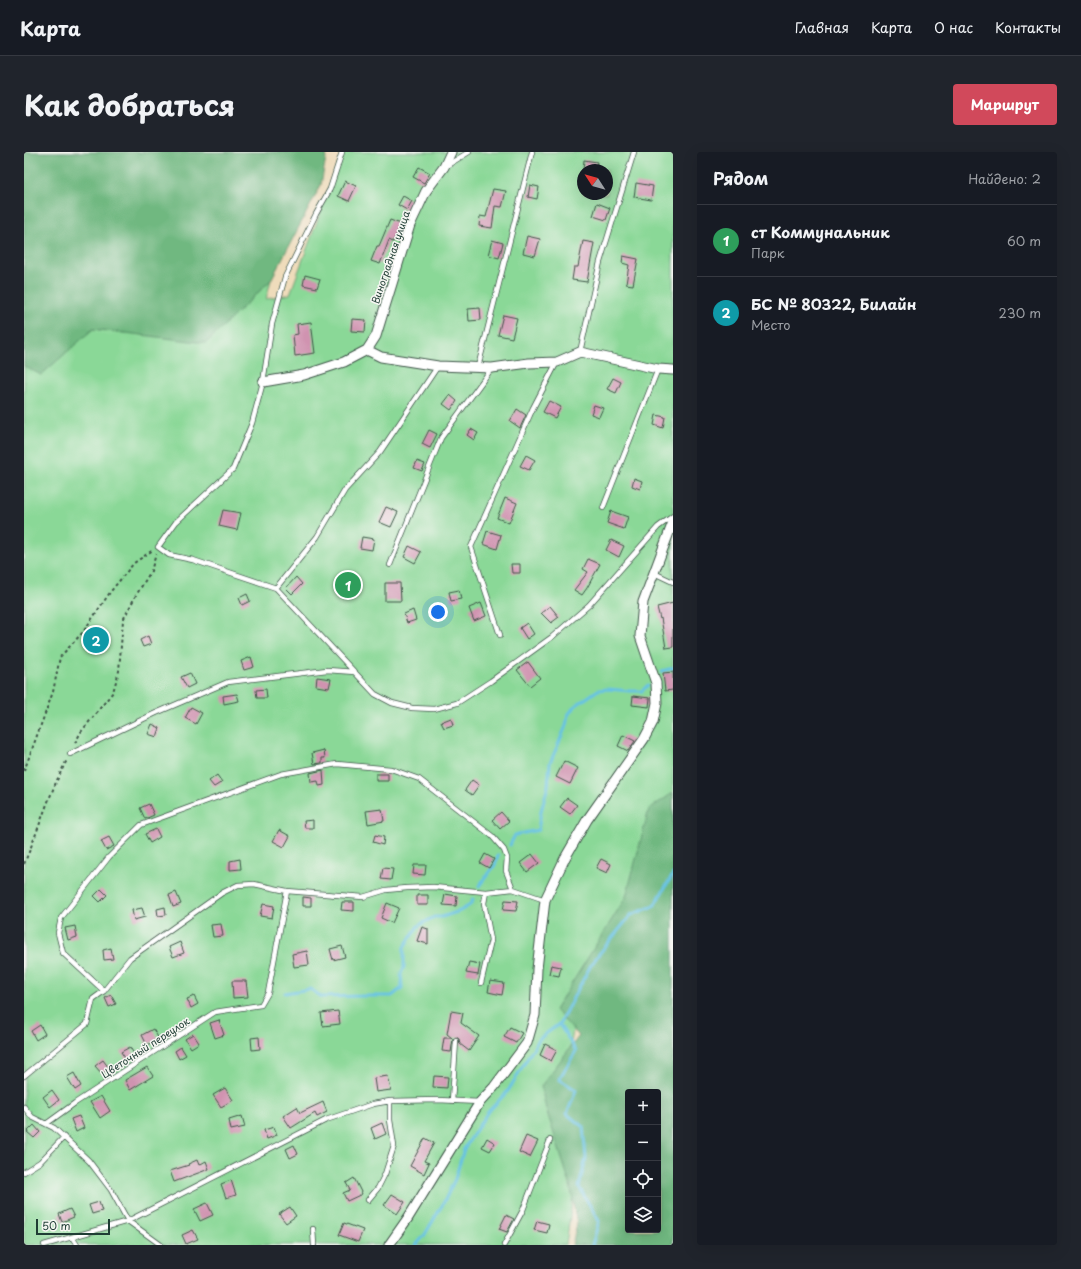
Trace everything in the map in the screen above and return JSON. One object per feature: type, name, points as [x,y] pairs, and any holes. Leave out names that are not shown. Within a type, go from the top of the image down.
[{"type":"street","name":"Виноградная улица","points":[[367,350],[376,336],[410,225],[426,191],[444,167],[451,152]]},
{"type":"street","points":[[263,382],[304,375],[344,362],[367,350],[381,357],[438,366],[477,368],[556,362],[580,352],[658,369],[673,370]]},
{"type":"street","points":[[389,1245],[408,1218],[480,1102],[494,1087],[527,1043],[535,1015],[537,969],[545,900],[565,858],[587,820],[644,739],[653,722],[657,703],[656,683],[640,636],[643,602],[673,522]]},
{"type":"lane","points":[[342,152],[330,189],[285,277],[272,324],[263,382],[252,423],[233,469],[176,522],[158,547],[169,555],[193,560],[276,588],[375,694],[392,703],[412,708],[434,709],[457,703],[492,681],[558,632],[588,605],[658,527],[673,516]]},
{"type":"lane","points":[[444,167],[469,152]]},
{"type":"lane","points":[[477,368],[532,152]]},
{"type":"lane","points":[[580,352],[600,262],[634,152]]},
{"type":"lane","points":[[500,635],[471,547],[533,408],[556,362]]},
{"type":"lane","points":[[276,588],[317,536],[345,490],[380,452],[438,366]]},
{"type":"lane","points":[[390,565],[441,438],[492,368]]},
{"type":"lane","points":[[603,508],[658,369]]},
{"type":"lane","points":[[654,573],[673,582]]},
{"type":"lane","points":[[70,754],[156,713],[228,682],[327,670],[355,672]]},
{"type":"lane","points":[[104,991],[64,953],[58,933],[60,918],[109,857],[142,825],[281,774],[337,764],[391,769],[419,779],[492,836],[504,850],[507,858],[506,871],[513,889]]},
{"type":"lane","points":[[24,1076],[87,1024],[93,999],[104,991],[130,958],[222,893],[238,885],[254,884],[288,891],[363,897],[386,890],[407,888],[433,887],[486,892],[513,889],[545,900]]},
{"type":"lane","name":"Цветочный переулок","points":[[46,1124],[75,1103],[215,1012],[261,1005],[268,993],[288,891]]},
{"type":"lane","points":[[481,983],[491,940],[484,902],[486,892]]},
{"type":"lane","points":[[452,1101],[456,1042]]},
{"type":"lane","points":[[44,1245],[128,1221],[326,1120],[373,1104],[390,1101],[438,1100],[480,1102]]},
{"type":"lane","points":[[368,1200],[378,1188],[385,1174],[394,1146],[390,1120],[390,1101]]},
{"type":"lane","points":[[24,1107],[32,1117],[54,1128],[89,1161],[111,1190],[128,1221],[161,1245]]},
{"type":"lane","points":[[24,1172],[40,1162],[64,1137]]},
{"type":"lane","points":[[504,1245],[524,1210],[550,1140]]},
{"type":"lane","points":[[313,1229],[314,1245]]},
{"type":"lane","points":[[72,1237],[77,1245]]},
{"type":"path","points":[[24,864],[57,779],[81,732],[113,692],[119,671],[123,620],[151,571],[158,547]]},
{"type":"path","points":[[24,771],[53,692],[60,657],[83,632],[111,591],[134,563],[158,547]]},
{"type":"green space","points":[[24,152],[327,152],[321,185],[271,280],[206,343],[93,329],[41,375],[24,366]]},
{"type":"green space","points":[[343,152],[673,152],[673,831],[584,968],[564,1083],[580,1145],[566,1245],[24,1245],[24,324],[93,329],[124,333],[246,304],[271,280],[266,299],[290,294]]},
{"type":"green space","points":[[673,793],[673,1245],[572,1245],[577,1224],[570,1184],[546,1109],[541,1086],[579,1036],[555,1010],[626,897],[649,809]]},
{"type":"building","points":[[584,160],[597,162],[596,164],[584,164]]},
{"type":"building","points":[[419,167],[430,173],[424,183],[413,177]]},
{"type":"building","points":[[345,181],[356,186],[349,201],[338,196]]},
{"type":"building","points":[[636,183],[653,186],[651,200],[634,197]]},
{"type":"building","points":[[530,185],[539,187],[537,199],[528,197]]},
{"type":"building","points":[[493,189],[506,191],[502,207],[495,206],[492,228],[479,226],[480,216],[486,217]]},
{"type":"building","points":[[403,196],[412,201],[407,210],[398,205]]},
{"type":"building","points":[[597,203],[610,208],[606,220],[593,216]]},
{"type":"building","points":[[390,220],[401,224],[393,242],[389,240],[380,264],[371,261],[377,246],[379,246]]},
{"type":"building","points":[[527,236],[540,239],[535,256],[523,253]]},
{"type":"building","points":[[492,240],[503,243],[499,258],[488,255]]},
{"type":"building","points":[[583,241],[594,243],[587,282],[572,280],[574,267],[578,267]]},
{"type":"building","points":[[623,256],[638,259],[633,285],[626,284],[629,265],[622,263]]},
{"type":"building","points":[[305,275],[320,279],[317,288],[303,285]]},
{"type":"building","points":[[480,308],[481,320],[469,321],[468,309]]},
{"type":"building","points":[[503,315],[517,318],[512,338],[498,335]]},
{"type":"building","points":[[352,319],[366,320],[365,332],[351,331]]},
{"type":"building","points":[[311,322],[315,353],[295,356],[293,335],[298,334],[297,324]]},
{"type":"building","points":[[613,378],[621,382],[616,393],[607,389]]},
{"type":"building","points":[[450,395],[457,401],[451,410],[443,404]]},
{"type":"building","points":[[549,401],[561,407],[555,418],[543,412]]},
{"type":"building","points":[[594,405],[603,408],[599,417],[591,414]]},
{"type":"building","points":[[517,409],[526,415],[520,428],[510,421]]},
{"type":"building","points":[[656,415],[665,417],[663,428],[654,425]]},
{"type":"building","points":[[471,429],[478,433],[474,440],[467,435]]},
{"type":"building","points":[[429,430],[437,434],[430,448],[422,444]]},
{"type":"building","points":[[526,455],[535,460],[529,470],[520,466]]},
{"type":"building","points":[[417,461],[425,464],[422,471],[414,468]]},
{"type":"building","points":[[634,478],[642,481],[640,489],[632,486]]},
{"type":"building","points":[[505,498],[517,503],[509,523],[497,518]]},
{"type":"building","points":[[386,507],[398,512],[391,527],[379,522]]},
{"type":"building","points":[[223,510],[241,513],[237,530],[219,526]]},
{"type":"building","points":[[611,511],[628,517],[624,529],[607,523]]},
{"type":"building","points":[[487,531],[501,535],[497,549],[483,544]]},
{"type":"building","points":[[362,537],[374,539],[372,550],[360,548]]},
{"type":"building","points":[[611,540],[624,546],[619,557],[606,550]]},
{"type":"building","points":[[409,546],[421,552],[415,563],[404,557]]},
{"type":"building","points":[[588,559],[600,564],[582,595],[574,590],[588,572],[583,569]]},
{"type":"building","points":[[511,564],[520,564],[520,573],[512,573]]},
{"type":"building","points":[[296,577],[302,584],[292,594],[286,588]]},
{"type":"building","points":[[385,583],[400,583],[401,601],[385,601]]},
{"type":"building","points":[[459,590],[461,599],[451,601],[449,592]]},
{"type":"building","points":[[247,594],[250,601],[242,605],[239,598]]},
{"type":"building","points":[[481,603],[486,616],[474,621],[469,608]]},
{"type":"building","points":[[673,603],[673,647],[666,648],[661,618],[660,619],[657,607]]},
{"type":"building","points":[[550,606],[559,617],[551,623],[541,613]]},
{"type":"building","points":[[413,610],[416,620],[407,623],[404,614]]},
{"type":"building","points":[[527,623],[534,634],[527,639],[520,628]]},
{"type":"building","points":[[148,636],[151,644],[143,647],[140,640]]},
{"type":"building","points":[[251,657],[254,667],[244,670],[241,661]]},
{"type":"building","points":[[528,662],[540,678],[530,686],[517,670]]},
{"type":"building","points":[[673,672],[673,690],[665,691],[663,673]]},
{"type":"building","points":[[190,673],[195,684],[187,688],[181,677]]},
{"type":"building","points":[[317,677],[331,679],[329,688],[316,686]]},
{"type":"building","points":[[266,689],[267,698],[257,698],[256,690]]},
{"type":"building","points":[[237,694],[239,701],[224,704],[223,696]]},
{"type":"building","points":[[633,696],[650,698],[649,707],[632,705]]},
{"type":"building","points":[[191,707],[202,713],[196,724],[185,718]]},
{"type":"building","points":[[451,718],[453,725],[444,728],[441,722]]},
{"type":"building","points":[[152,724],[160,728],[157,737],[148,734]]},
{"type":"building","points":[[623,735],[635,741],[628,751],[618,746]]},
{"type":"building","points":[[324,750],[325,758],[322,758],[322,763],[314,764],[312,753]]},
{"type":"building","points":[[564,761],[578,768],[570,784],[556,777]]},
{"type":"building","points":[[323,770],[324,785],[319,786],[318,781],[311,782],[310,773]]},
{"type":"building","points":[[376,774],[388,774],[388,781],[376,781]]},
{"type":"building","points":[[217,775],[222,782],[214,787],[209,781]]},
{"type":"building","points":[[472,780],[479,785],[472,795],[465,790]]},
{"type":"building","points":[[567,798],[577,805],[570,814],[560,807]]},
{"type":"building","points":[[149,804],[154,815],[145,819],[140,808]]},
{"type":"building","points":[[382,809],[384,821],[368,824],[366,811]]},
{"type":"building","points":[[501,812],[509,821],[500,829],[492,820]]},
{"type":"building","points":[[313,820],[313,828],[305,828],[304,821]]},
{"type":"building","points":[[156,829],[160,837],[150,843],[145,834]]},
{"type":"building","points":[[279,830],[290,836],[284,847],[273,841]]},
{"type":"building","points":[[375,835],[384,837],[383,845],[373,842]]},
{"type":"building","points":[[109,837],[114,846],[106,850],[101,841]]},
{"type":"building","points":[[485,854],[494,859],[489,868],[480,863]]},
{"type":"building","points":[[532,854],[539,863],[527,872],[520,863]]},
{"type":"building","points":[[240,859],[241,869],[230,870],[230,861]]},
{"type":"building","points":[[601,859],[611,864],[607,873],[596,868]]},
{"type":"building","points":[[414,865],[426,865],[425,875],[413,874]]},
{"type":"building","points":[[383,868],[393,869],[391,880],[381,879]]},
{"type":"building","points":[[101,889],[107,895],[100,902],[94,896]]},
{"type":"building","points":[[176,892],[181,904],[173,907],[169,895]]},
{"type":"building","points":[[445,894],[457,896],[456,906],[443,905]]},
{"type":"building","points":[[417,895],[428,895],[428,905],[417,905]]},
{"type":"building","points":[[303,897],[311,898],[311,906],[303,906]]},
{"type":"building","points":[[505,900],[518,901],[516,911],[503,910]]},
{"type":"building","points":[[342,902],[354,902],[354,911],[341,910]]},
{"type":"building","points":[[387,903],[399,908],[392,923],[381,918]]},
{"type":"building","points":[[263,904],[274,906],[272,918],[260,916]]},
{"type":"building","points":[[165,907],[166,915],[158,916],[157,909]]},
{"type":"building","points":[[142,908],[145,917],[134,920],[132,910]]},
{"type":"building","points":[[221,924],[223,936],[213,937],[211,925]]},
{"type":"building","points":[[75,926],[77,937],[68,940],[65,928]]},
{"type":"building","points":[[422,927],[428,929],[428,944],[417,941]]},
{"type":"building","points":[[180,942],[184,953],[173,957],[169,947]]},
{"type":"building","points":[[342,946],[345,957],[333,960],[330,949]]},
{"type":"building","points":[[111,948],[113,959],[104,960],[103,950]]},
{"type":"building","points":[[307,951],[309,965],[294,967],[292,954]]},
{"type":"building","points":[[469,962],[480,964],[478,975],[466,973]]},
{"type":"building","points":[[551,965],[561,967],[559,976],[549,974]]},
{"type":"building","points":[[232,981],[246,981],[248,997],[233,998]]},
{"type":"building","points":[[490,981],[504,983],[502,995],[488,992]]},
{"type":"building","points":[[111,995],[116,1004],[109,1007],[105,998]]},
{"type":"building","points":[[194,996],[198,1004],[191,1008],[187,999]]},
{"type":"building","points":[[338,1011],[340,1024],[323,1026],[321,1013]]},
{"type":"building","points":[[451,1011],[463,1013],[461,1023],[479,1036],[469,1051],[460,1044],[459,1039],[456,1037],[453,1039],[451,1052],[442,1051],[444,1038],[452,1038],[447,1034]]},
{"type":"building","points":[[219,1020],[224,1035],[215,1038],[210,1023]]},
{"type":"building","points":[[40,1025],[45,1034],[36,1040],[31,1031]]},
{"type":"building","points":[[510,1027],[522,1033],[516,1043],[504,1037]]},
{"type":"building","points":[[153,1029],[159,1039],[147,1045],[142,1035]]},
{"type":"building","points":[[193,1034],[199,1043],[191,1048],[185,1039]]},
{"type":"building","points":[[259,1037],[260,1049],[252,1050],[251,1038]]},
{"type":"building","points":[[545,1044],[557,1050],[551,1061],[540,1055]]},
{"type":"building","points":[[130,1047],[135,1056],[127,1061],[121,1052]]},
{"type":"building","points":[[181,1047],[186,1055],[179,1059],[175,1051]]},
{"type":"building","points":[[103,1060],[109,1068],[102,1074],[95,1066]]},
{"type":"building","points":[[147,1067],[153,1076],[130,1090],[125,1080]]},
{"type":"building","points":[[74,1073],[81,1086],[75,1090],[67,1077]]},
{"type":"building","points":[[388,1076],[391,1090],[376,1092],[374,1078]]},
{"type":"building","points":[[434,1076],[448,1077],[447,1088],[433,1087]]},
{"type":"building","points":[[225,1088],[233,1100],[221,1107],[213,1095]]},
{"type":"building","points":[[52,1090],[59,1100],[50,1107],[43,1097]]},
{"type":"building","points":[[101,1096],[110,1111],[100,1118],[90,1102]]},
{"type":"building","points":[[323,1102],[327,1112],[317,1117],[315,1113],[291,1128],[283,1116],[297,1107],[300,1113]]},
{"type":"building","points":[[79,1116],[84,1128],[76,1132],[71,1119]]},
{"type":"building","points":[[242,1116],[245,1127],[231,1130],[229,1120]]},
{"type":"building","points":[[382,1123],[386,1134],[375,1139],[371,1128]]},
{"type":"building","points":[[34,1125],[40,1132],[34,1138],[27,1132]]},
{"type":"building","points":[[274,1127],[277,1135],[267,1139],[264,1130]]},
{"type":"building","points":[[526,1136],[538,1141],[530,1157],[519,1152]]},
{"type":"building","points":[[425,1138],[434,1143],[424,1161],[429,1163],[424,1174],[410,1166]]},
{"type":"building","points":[[487,1138],[495,1143],[490,1151],[482,1147]]},
{"type":"building","points":[[294,1145],[298,1154],[290,1158],[286,1149]]},
{"type":"building","points":[[197,1160],[199,1165],[206,1161],[209,1169],[174,1182],[170,1171],[189,1165],[188,1164]]},
{"type":"building","points":[[354,1178],[362,1194],[347,1201],[343,1193],[350,1190],[346,1183]]},
{"type":"building","points":[[231,1180],[236,1195],[226,1198],[221,1184]]},
{"type":"building","points":[[392,1194],[405,1202],[397,1214],[384,1205]]},
{"type":"building","points":[[99,1202],[102,1211],[92,1214],[89,1205]]},
{"type":"building","points":[[207,1203],[213,1215],[200,1221],[194,1209]]},
{"type":"building","points":[[290,1207],[296,1216],[286,1223],[279,1214]]},
{"type":"building","points":[[70,1209],[74,1217],[62,1222],[59,1214]]},
{"type":"building","points":[[506,1215],[514,1219],[507,1232],[499,1229]]},
{"type":"building","points":[[537,1221],[549,1224],[547,1233],[534,1230]]},
{"type":"building","points":[[344,1223],[363,1230],[358,1242],[339,1235]]},
{"type":"building","points":[[193,1230],[198,1239],[186,1244],[182,1235]]},
{"type":"waterway","points":[[662,671],[673,668]]},
{"type":"waterway","points":[[510,845],[515,835],[538,830],[541,811],[548,786],[550,763],[566,726],[568,715],[575,706],[598,690],[608,689],[642,691],[648,685]]},
{"type":"waterway","points":[[479,886],[495,865],[498,855]]},
{"type":"waterway","points":[[592,1245],[599,1221],[579,1187],[586,1158],[583,1127],[567,1114],[576,1090],[559,1079],[576,1051],[559,1024],[591,965],[599,954],[631,915],[654,906],[673,874]]},
{"type":"waterway","points":[[285,993],[310,989],[322,997],[392,996],[402,988],[401,974],[404,967],[404,947],[418,926],[434,917],[442,917],[460,911],[470,905],[473,899]]},
{"type":"waterway","points":[[416,1245],[424,1236],[443,1204],[455,1179],[464,1149],[487,1113],[508,1091],[539,1039],[559,1024]]},
{"type":"place","name":"ст Коммунальник","points":[[348,585]]},
{"type":"place","name":"БС № 80322, Билайн","points":[[96,640]]}]
